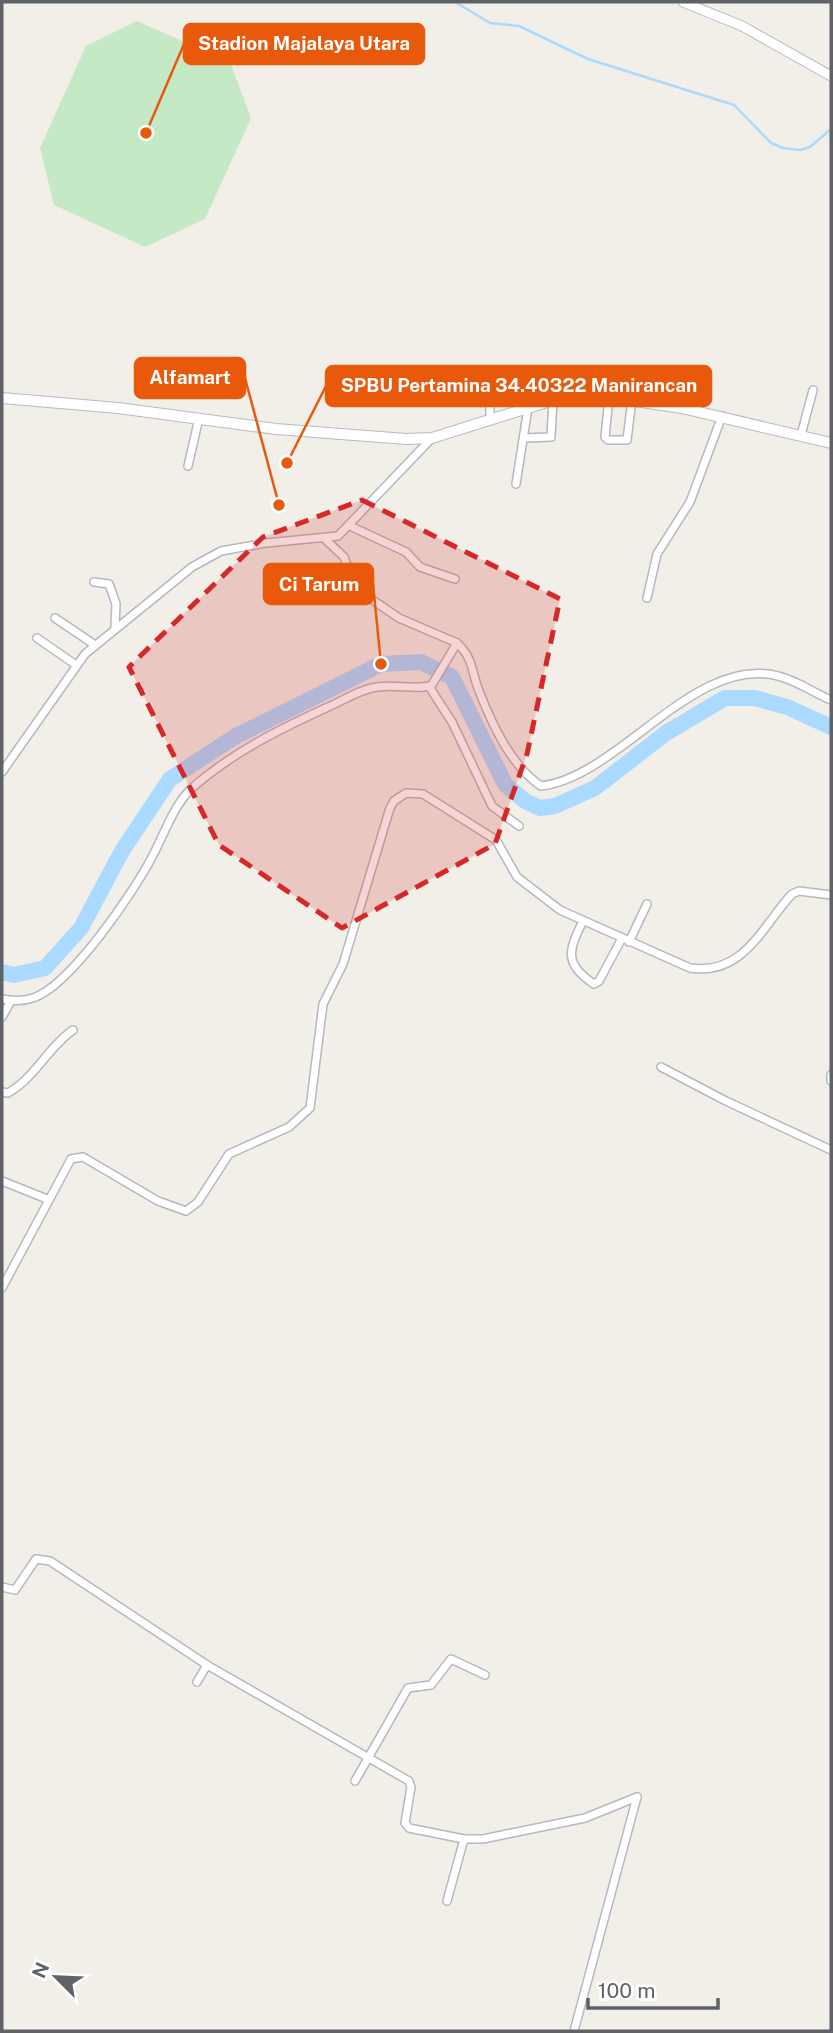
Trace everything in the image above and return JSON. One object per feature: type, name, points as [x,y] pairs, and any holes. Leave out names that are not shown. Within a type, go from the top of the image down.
[{"type":"main road","points":[[2,398],[199,418],[276,429],[394,439],[432,438],[554,400],[609,397],[722,416],[831,443]]},
{"type":"street","points":[[683,2],[742,26],[831,76]]},
{"type":"street","points":[[490,418],[490,393],[496,371]]},
{"type":"street","points":[[800,435],[813,390]]},
{"type":"street","points":[[609,397],[605,437],[608,440],[627,440],[632,399]]},
{"type":"street","points":[[524,438],[551,437],[554,400]]},
{"type":"street","points":[[516,484],[528,408]]},
{"type":"street","points":[[647,598],[657,554],[690,502],[722,416]]},
{"type":"street","points":[[187,466],[199,418]]},
{"type":"street","points":[[2,772],[76,665],[116,627],[192,567],[221,551],[266,542],[338,536],[432,438]]},
{"type":"street","points":[[350,526],[407,552],[420,568],[455,579]]},
{"type":"street","points":[[325,539],[344,557],[353,583],[374,601],[399,618],[469,654],[479,691],[515,762],[541,786],[561,783],[588,770],[690,698],[739,675],[778,676],[831,700]]},
{"type":"street","points":[[94,582],[109,584],[117,608],[116,627]]},
{"type":"street","points":[[55,618],[95,645]]},
{"type":"street","points":[[37,638],[76,665]]},
{"type":"street","points":[[2,999],[33,998],[50,989],[74,965],[132,894],[177,807],[191,790],[264,736],[370,688],[395,684],[418,688],[430,684],[456,645]]},
{"type":"street","points":[[430,684],[452,722],[492,806],[519,827]]},
{"type":"street","points":[[2,1288],[47,1199],[71,1159],[81,1157],[158,1200],[186,1211],[198,1202],[229,1154],[289,1127],[306,1114],[313,1093],[323,1004],[343,964],[390,808],[394,801],[406,793],[423,794],[496,840],[517,877],[531,890],[583,922],[690,968],[713,967],[754,943],[792,894],[799,891],[831,895]]},
{"type":"street","points":[[583,922],[572,944],[571,957],[578,973],[594,984],[599,981],[647,904]]},
{"type":"street","points":[[2,1017],[11,1000]]},
{"type":"street","points":[[2,1092],[8,1093],[24,1082],[51,1049],[74,1030]]},
{"type":"street","points":[[661,1067],[831,1150]]},
{"type":"street","points":[[831,1076],[831,1081]]},
{"type":"street","points":[[2,1181],[47,1199]]},
{"type":"street","points":[[2,1587],[15,1590],[36,1559],[50,1561],[207,1665],[410,1783],[406,1826],[464,1839],[483,1839],[599,1815],[637,1797],[574,2031]]},
{"type":"street","points":[[355,1781],[408,1688],[431,1685],[451,1659],[485,1675]]},
{"type":"street","points":[[197,1682],[207,1665]]},
{"type":"street","points":[[447,1901],[464,1839]]},
{"type":"highlighted area","points":[[362,500],[560,599],[527,754],[495,844],[342,928],[219,845],[129,667],[263,537]]},
{"type":"green space","points":[[137,21],[230,62],[251,118],[205,219],[145,247],[54,205],[40,148],[86,46]]},
{"type":"waterway","points":[[455,2],[490,23],[519,26],[588,59],[734,105],[771,143],[783,148],[800,150],[810,147],[831,129]]},
{"type":"waterway","points":[[2,972],[14,975],[45,968],[81,928],[122,851],[170,779],[236,736],[381,664],[421,662],[452,677],[505,784],[525,801],[540,808],[555,806],[595,788],[666,733],[725,698],[755,698],[787,707],[831,727]]},
{"type":"place","name":"Stadion Majalaya Utara","points":[[146,133]]},
{"type":"place","name":"SPBU Pertamina 34.40322 Manirancan","points":[[287,463]]},
{"type":"place","name":"Alfamart","points":[[279,505]]},
{"type":"place","name":"Ci Tarum","points":[[381,664]]}]
